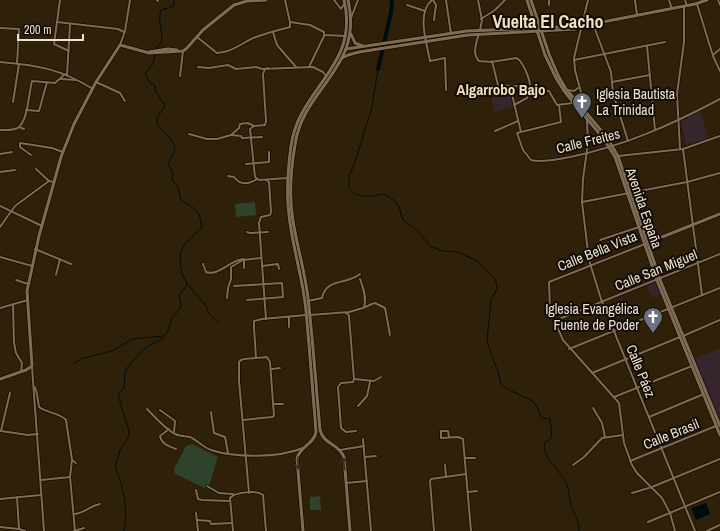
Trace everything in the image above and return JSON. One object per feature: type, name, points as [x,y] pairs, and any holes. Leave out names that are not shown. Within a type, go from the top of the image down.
[{"type":"street","points":[[60,0],[54,44],[69,51]]},
{"type":"street","points":[[44,531],[32,366],[28,284],[35,250],[63,152],[74,124],[96,82],[120,46],[130,0]]},
{"type":"street","points":[[120,46],[141,52],[183,51],[197,36],[234,5],[247,1],[266,0]]},
{"type":"street","points":[[197,36],[217,53],[221,53],[255,38],[290,27],[285,0]]},
{"type":"street","points":[[334,0],[341,9],[344,2]]},
{"type":"street","points":[[348,0],[351,34],[353,40],[358,45],[391,45],[480,32]]},
{"type":"street","points":[[303,531],[297,458],[299,453],[313,441],[316,432],[308,301],[292,210],[294,147],[297,132],[303,117],[346,49],[350,32],[350,19],[358,0]]},
{"type":"street","points":[[434,20],[436,7],[433,0],[428,4],[425,11],[424,23],[430,61],[445,58],[446,90]]},
{"type":"street","points":[[446,0],[451,34]]},
{"type":"street","points":[[478,0],[481,19],[480,32],[476,46],[476,58],[481,61],[492,62],[519,58],[529,80],[530,87],[527,98],[514,105]]},
{"type":"street","points":[[481,19],[495,10],[505,0]]},
{"type":"street","name":"Avenida España","points":[[527,0],[553,65],[566,89],[602,132],[611,147],[630,194],[639,226],[646,243]]},
{"type":"street","name":"Avenida España","points":[[531,0],[551,70],[561,88],[618,156],[659,279],[719,426],[720,435]]},
{"type":"street","points":[[549,0],[549,5]]},
{"type":"street","points":[[586,112],[574,60],[588,0]]},
{"type":"street","points":[[635,0],[637,15]]},
{"type":"street","points":[[669,0],[672,9]]},
{"type":"street","points":[[685,0],[684,42],[676,94],[702,295]]},
{"type":"street","points":[[427,39],[451,34],[480,32],[576,29],[582,26],[697,4],[707,0]]},
{"type":"street","points":[[718,0],[720,5]]},
{"type":"street","points":[[344,2],[347,19],[346,36],[341,57],[306,106],[295,128],[290,147],[288,215],[308,315],[320,432],[327,442],[340,450],[344,458],[350,531]]},
{"type":"street","points":[[697,4],[713,55],[720,71]]},
{"type":"street","points":[[407,5],[425,11]]},
{"type":"street","points":[[56,22],[111,28],[124,32]]},
{"type":"street","points":[[290,22],[310,25],[324,32],[324,36],[308,67]]},
{"type":"street","points":[[0,130],[15,129],[19,127],[24,120],[32,80],[55,83],[66,75],[70,24]]},
{"type":"street","points":[[593,24],[611,72],[614,93],[628,141]]},
{"type":"street","points":[[0,28],[19,29],[18,64],[13,102]]},
{"type":"street","points":[[273,32],[277,46],[286,58],[296,67]]},
{"type":"street","points":[[324,36],[346,36]]},
{"type":"street","points":[[574,60],[665,42]]},
{"type":"street","points":[[344,44],[346,49],[352,53]]},
{"type":"street","points":[[346,49],[365,46]]},
{"type":"street","points":[[341,57],[379,46]]},
{"type":"street","points":[[647,46],[655,130]]},
{"type":"street","points":[[713,55],[720,49]]},
{"type":"street","points":[[180,76],[183,51]]},
{"type":"street","points":[[0,62],[51,69],[66,75],[93,90]]},
{"type":"street","points":[[492,62],[497,84],[530,87],[549,91],[556,104],[559,105],[561,122],[521,132],[510,86]]},
{"type":"street","points":[[198,67],[209,68],[228,66],[236,69],[256,67],[262,69],[308,67],[316,68],[326,77]]},
{"type":"street","points":[[231,135],[239,128],[240,124],[248,123],[254,126],[265,125],[263,74],[265,69],[268,68]]},
{"type":"street","points":[[612,82],[650,75]]},
{"type":"street","points":[[61,79],[76,80]]},
{"type":"street","points":[[26,110],[40,112],[47,82]]},
{"type":"street","points":[[96,82],[120,93],[125,101]]},
{"type":"street","points":[[566,89],[574,91],[579,87]]},
{"type":"street","name":"Calle Freites","points":[[521,132],[517,133],[523,150],[529,159],[554,159],[587,153],[628,141],[679,120],[720,99]]},
{"type":"street","points":[[559,105],[573,103]]},
{"type":"street","name":"Calle Páez","points":[[587,119],[589,139],[583,179],[582,202],[591,266],[602,302],[695,531]]},
{"type":"street","points":[[495,131],[518,121]]},
{"type":"street","points":[[254,126],[250,129],[253,163],[255,177],[257,179]]},
{"type":"street","points":[[19,127],[24,129]]},
{"type":"street","points":[[189,134],[217,139],[231,135],[241,136],[242,138],[262,137]]},
{"type":"street","points":[[618,156],[682,149],[720,136]]},
{"type":"street","points":[[31,155],[20,147],[20,144],[23,143],[52,148],[63,152]]},
{"type":"street","points":[[0,154],[12,152]]},
{"type":"street","points":[[246,164],[270,162],[269,152]]},
{"type":"street","points":[[36,169],[49,182]]},
{"type":"street","points":[[0,172],[15,170]]},
{"type":"street","points":[[582,202],[688,182],[720,173]]},
{"type":"street","points":[[228,176],[234,176],[239,183],[243,184],[253,182],[257,179],[269,182]]},
{"type":"street","points":[[264,180],[288,177]]},
{"type":"street","points":[[266,318],[259,220],[261,217],[270,215],[271,212],[269,182],[271,179]]},
{"type":"street","points":[[0,227],[15,206],[49,182],[54,182]]},
{"type":"street","points":[[0,206],[42,226]]},
{"type":"street","name":"Calle Bella Vista","points":[[554,321],[549,309],[549,282],[720,214]]},
{"type":"street","points":[[600,240],[639,226]]},
{"type":"street","points":[[247,232],[268,232]]},
{"type":"street","points":[[35,250],[71,264]]},
{"type":"street","name":"Calle San Miguel","points":[[554,321],[720,254]]},
{"type":"street","points":[[0,257],[32,266]]},
{"type":"street","points":[[203,264],[206,272],[210,273],[218,271],[239,259],[262,258]]},
{"type":"street","points":[[56,275],[60,259]]},
{"type":"street","points":[[244,259],[244,268]]},
{"type":"street","points":[[227,298],[231,280],[231,267],[244,259]]},
{"type":"street","points":[[262,266],[278,264],[279,269]]},
{"type":"street","points":[[308,301],[322,298],[323,291],[332,285],[355,278],[363,271]]},
{"type":"street","points":[[360,274],[365,303],[363,308]]},
{"type":"street","points":[[355,278],[360,279]]},
{"type":"street","points":[[16,280],[28,284]]},
{"type":"street","points":[[234,286],[282,283],[283,297],[247,300]]},
{"type":"street","points":[[569,349],[720,288]]},
{"type":"street","points":[[0,308],[28,300]]},
{"type":"street","points":[[256,358],[254,324],[257,320],[266,318],[343,312],[363,308],[375,303],[385,308],[390,335]]},
{"type":"street","points":[[13,304],[14,343],[16,353],[22,363],[21,372]]},
{"type":"street","points":[[343,312],[349,316],[354,379]]},
{"type":"street","points":[[289,317],[289,327]]},
{"type":"street","points":[[592,373],[720,320]]},
{"type":"street","points":[[554,321],[569,349],[614,397],[620,406],[625,447],[630,461],[635,470],[662,498],[670,513],[675,531]]},
{"type":"street","name":"Avenida España","points":[[682,336],[692,366],[719,426]]},
{"type":"street","points":[[243,420],[274,416],[271,369],[269,359],[267,357],[240,360],[239,362],[243,420],[249,493]]},
{"type":"street","points":[[0,379],[21,372],[32,366]]},
{"type":"street","points":[[614,397],[692,366]]},
{"type":"street","points":[[271,369],[280,368]]},
{"type":"street","points":[[354,379],[374,382],[381,377]]},
{"type":"street","points":[[354,379],[353,382],[341,383],[338,387],[341,428],[346,432],[356,431]]},
{"type":"street","points":[[358,406],[367,396],[370,382]]},
{"type":"street","points":[[34,385],[38,394],[39,408],[64,417],[66,420],[72,460],[70,476],[74,514],[74,531],[84,528]]},
{"type":"street","points":[[10,393],[1,431],[28,435],[38,434]]},
{"type":"street","points":[[649,417],[704,394]]},
{"type":"street","points":[[274,404],[283,404]]},
{"type":"street","points":[[593,408],[602,423],[605,437]]},
{"type":"street","points":[[147,409],[174,433],[190,438],[210,450],[258,456],[289,453],[305,448]]},
{"type":"street","points":[[160,410],[175,421],[174,433]]},
{"type":"street","points":[[211,412],[214,433],[225,437],[228,453]]},
{"type":"street","name":"Calle Brasil","points":[[630,461],[719,426]]},
{"type":"street","points":[[169,429],[160,436],[161,440],[165,445],[176,449]]},
{"type":"street","points":[[449,437],[448,431],[441,431],[441,438],[458,437],[463,439],[471,531]]},
{"type":"street","points":[[573,465],[581,460],[600,440],[605,437],[623,435]]},
{"type":"street","points":[[363,439],[371,531]]},
{"type":"street","points":[[340,450],[364,446]]},
{"type":"street","points":[[365,457],[376,456]]},
{"type":"street","points":[[465,458],[475,458]]},
{"type":"street","points":[[632,493],[652,487],[720,459]]},
{"type":"street","points":[[72,460],[76,463]]},
{"type":"street","points":[[445,465],[446,477]]},
{"type":"street","points":[[434,531],[431,479],[466,474]]},
{"type":"street","points":[[41,480],[70,476]]},
{"type":"street","points":[[346,483],[367,481]]},
{"type":"street","points":[[206,486],[219,493],[234,494],[258,492],[263,495],[266,531]]},
{"type":"street","points":[[196,490],[198,499],[230,501]]},
{"type":"street","points":[[467,492],[477,491]]},
{"type":"street","points":[[648,522],[720,492]]},
{"type":"street","points":[[233,531],[230,498],[234,494]]},
{"type":"street","points":[[0,499],[41,495]]},
{"type":"street","points":[[17,497],[19,529]]},
{"type":"street","points":[[74,514],[81,514],[91,506],[100,504]]},
{"type":"street","points":[[196,513],[198,531]]},
{"type":"street","points":[[197,520],[210,521],[211,524],[214,525],[232,523]]},
{"type":"street","points":[[706,531],[720,526]]},
{"type":"street","points":[[0,527],[25,531]]},
{"type":"shaded area","points":[[510,94],[513,107],[495,112],[491,98]]},
{"type":"shaded area","points":[[700,111],[709,139],[686,145],[681,121]]},
{"type":"shaded area","points":[[656,282],[661,294],[652,298],[647,286]]},
{"type":"shaded area","points":[[720,348],[720,420],[695,359]]},
{"type":"shaded area","points":[[706,503],[710,514],[696,520],[691,508]]},
{"type":"green space","points":[[255,202],[256,215],[236,217],[235,204]]},
{"type":"green space","points":[[192,444],[218,457],[209,486],[205,488],[175,474],[174,469],[186,446]]},
{"type":"green space","points":[[320,496],[321,510],[310,510],[310,497]]},
{"type":"waterway","points":[[156,50],[162,38],[160,19],[161,10],[174,5],[174,0]]},
{"type":"waterway","points":[[378,69],[391,13],[392,0]]},
{"type":"waterway","points":[[124,531],[126,514],[124,498],[121,483],[115,467],[120,450],[129,436],[129,431],[118,395],[124,388],[125,372],[127,368],[145,348],[160,340],[167,333],[172,318],[179,310],[181,305],[179,296],[187,285],[182,272],[180,253],[187,241],[202,228],[198,213],[194,208],[181,200],[178,187],[172,180],[173,173],[168,163],[175,151],[174,144],[158,126],[157,122],[158,116],[165,106],[155,90],[155,85],[150,83],[145,74],[153,64],[155,53]]},
{"type":"waterway","points":[[378,69],[372,107],[354,165],[349,176],[349,188],[361,196],[384,194],[395,201],[399,207],[403,220],[418,231],[430,246],[442,251],[458,252],[475,260],[482,265],[496,281],[497,289],[491,300],[487,341],[501,384],[507,389],[531,400],[537,407],[542,418],[550,419],[552,438],[545,442],[545,452],[566,483],[572,508],[578,522],[579,531]]},
{"type":"waterway","points":[[188,285],[206,306],[209,314],[219,323]]},
{"type":"waterway","points":[[74,363],[84,358],[114,350],[132,339],[163,336]]},
{"type":"place","name":"Iglesia Bautista La Trinidad","points":[[582,119]]},
{"type":"place","name":"Iglesia Evangélica Fuente de Poder","points":[[653,334]]},
{"type":"district","name":"Vuelta El Cacho","points":[[548,21]]},
{"type":"district","name":"Algarrobo Bajo","points":[[501,89]]}]
